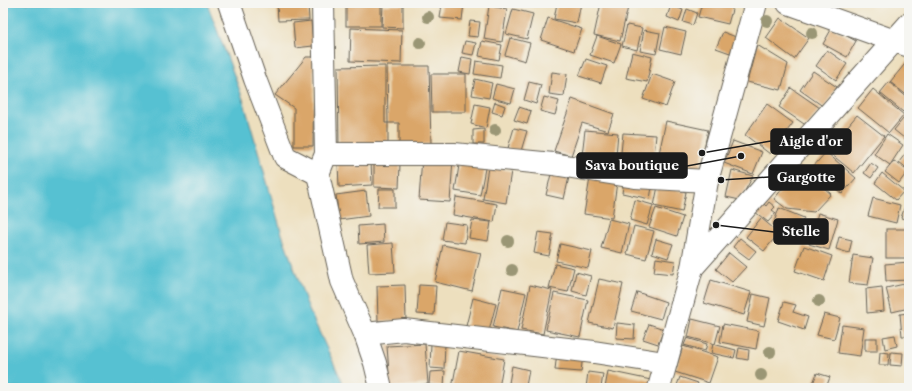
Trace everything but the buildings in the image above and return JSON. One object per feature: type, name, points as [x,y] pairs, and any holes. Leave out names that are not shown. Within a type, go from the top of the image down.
[{"type":"street","points":[[229,3],[255,79],[285,157],[322,164],[454,154],[554,164],[635,177],[707,181]]},
{"type":"street","points":[[323,3],[322,164],[342,281],[365,334],[375,363],[381,388]]},
{"type":"street","points":[[659,388],[692,268],[707,181],[756,3]]},
{"type":"street","points":[[788,3],[902,43]]},
{"type":"street","points":[[692,268],[902,43],[909,24]]},
{"type":"street","points":[[365,334],[404,330],[594,352],[666,364]]},
{"type":"water","points":[[3,3],[207,3],[243,99],[282,234],[309,310],[342,381],[343,388],[3,388]]},
{"type":"place","name":"Aigle d'or","points":[[702,153]]},
{"type":"place","name":"Sava boutique","points":[[741,156]]},
{"type":"place","name":"Gargotte","points":[[721,180]]},
{"type":"place","name":"Stelle","points":[[716,225]]}]
